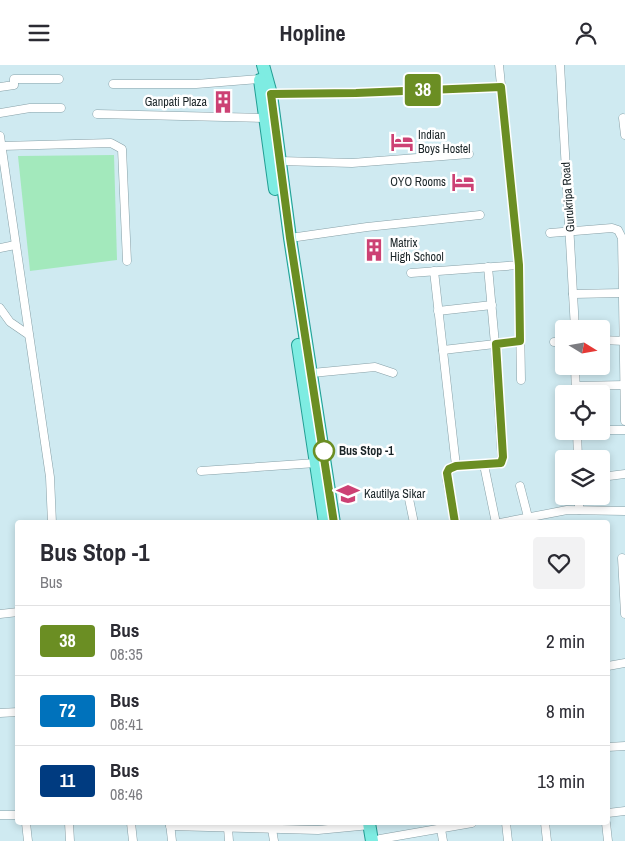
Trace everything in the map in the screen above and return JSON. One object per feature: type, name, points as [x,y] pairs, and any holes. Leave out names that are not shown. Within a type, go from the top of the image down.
[{"type":"main road","points":[[258,65],[325,520]]},
{"type":"main road","points":[[263,65],[271,94],[290,238],[334,520]]},
{"type":"main road","points":[[373,825],[377,840]]},
{"type":"street","points":[[499,65],[519,265],[520,381]]},
{"type":"street","name":"Gurukripa Road","points":[[560,65],[574,320]]},
{"type":"street","points":[[0,87],[14,85],[14,79],[59,79]]},
{"type":"street","points":[[113,84],[196,84],[260,79]]},
{"type":"street","points":[[271,94],[356,93],[501,87]]},
{"type":"street","points":[[0,113],[30,107],[61,108]]},
{"type":"street","points":[[97,114],[265,118]]},
{"type":"street","points":[[623,118],[625,135]]},
{"type":"street","points":[[0,136],[50,477],[52,520]]},
{"type":"street","points":[[2,146],[111,143],[122,149],[127,261]]},
{"type":"street","points":[[280,161],[352,163],[469,154]]},
{"type":"street","points":[[0,195],[9,194]]},
{"type":"street","points":[[290,238],[367,227],[480,215]]},
{"type":"street","points":[[550,233],[612,228],[620,234],[624,248],[622,293],[625,421]]},
{"type":"street","points":[[0,248],[15,245]]},
{"type":"street","points":[[410,273],[519,265]]},
{"type":"street","points":[[455,520],[447,473],[449,469],[456,466],[499,464],[503,457],[496,344],[488,267]]},
{"type":"street","points":[[434,271],[456,466]]},
{"type":"street","points":[[573,294],[622,293]]},
{"type":"street","points":[[438,311],[492,305]]},
{"type":"street","points":[[0,308],[10,322],[29,335]]},
{"type":"street","points":[[610,340],[624,341]]},
{"type":"street","points":[[443,349],[520,341]]},
{"type":"street","points":[[312,373],[375,367],[393,373]]},
{"type":"street","points":[[610,386],[624,385]]},
{"type":"street","points":[[610,430],[625,431]]},
{"type":"street","points":[[201,471],[316,463]]},
{"type":"street","points":[[484,465],[497,520]]},
{"type":"street","points":[[610,476],[625,474]]},
{"type":"street","points":[[520,486],[528,517]]},
{"type":"street","points":[[408,494],[413,520]]},
{"type":"street","points":[[579,505],[579,510]]},
{"type":"street","points":[[513,520],[579,510],[625,511]]},
{"type":"street","points":[[622,558],[625,614]]},
{"type":"street","points":[[0,614],[15,612]]},
{"type":"street","points":[[610,666],[625,663]]},
{"type":"street","points":[[0,713],[15,712]]},
{"type":"street","points":[[610,747],[625,746]]},
{"type":"street","points":[[610,813],[625,811]]},
{"type":"street","points":[[0,815],[15,815]]},
{"type":"street","points":[[26,825],[28,841]]},
{"type":"street","points":[[69,825],[70,841]]},
{"type":"street","points":[[131,825],[133,841]]},
{"type":"street","points":[[170,825],[172,841]]},
{"type":"street","points":[[189,825],[228,827],[272,825],[318,830],[357,825]]},
{"type":"street","points":[[272,825],[274,841]]},
{"type":"street","points":[[377,840],[462,825]]},
{"type":"street","points":[[506,825],[508,841]]},
{"type":"street","points":[[545,825],[547,841]]},
{"type":"street","points":[[606,825],[608,841]]},
{"type":"street","points":[[228,827],[229,841]]},
{"type":"street","points":[[441,829],[443,841]]},
{"type":"green space","points":[[114,155],[117,260],[30,271],[18,156]]},
{"type":"bus line","name":"38","points":[[334,520],[290,238],[271,94],[356,93],[501,87],[519,265],[520,341],[496,344],[503,457],[501,463],[494,465],[456,466],[449,469],[447,473],[455,520]]},
{"type":"place","name":"Ganpati Plaza","points":[[223,102]]},
{"type":"place","name":"Indian Boys Hostel","points":[[402,142]]},
{"type":"place","name":"OYO Rooms","points":[[463,182]]},
{"type":"place","name":"Matrix High School","points":[[374,250]]},
{"type":"place","name":"Bus Stop -1","points":[[324,451]]},
{"type":"place","name":"Kautilya Sikar","points":[[348,494]]}]
